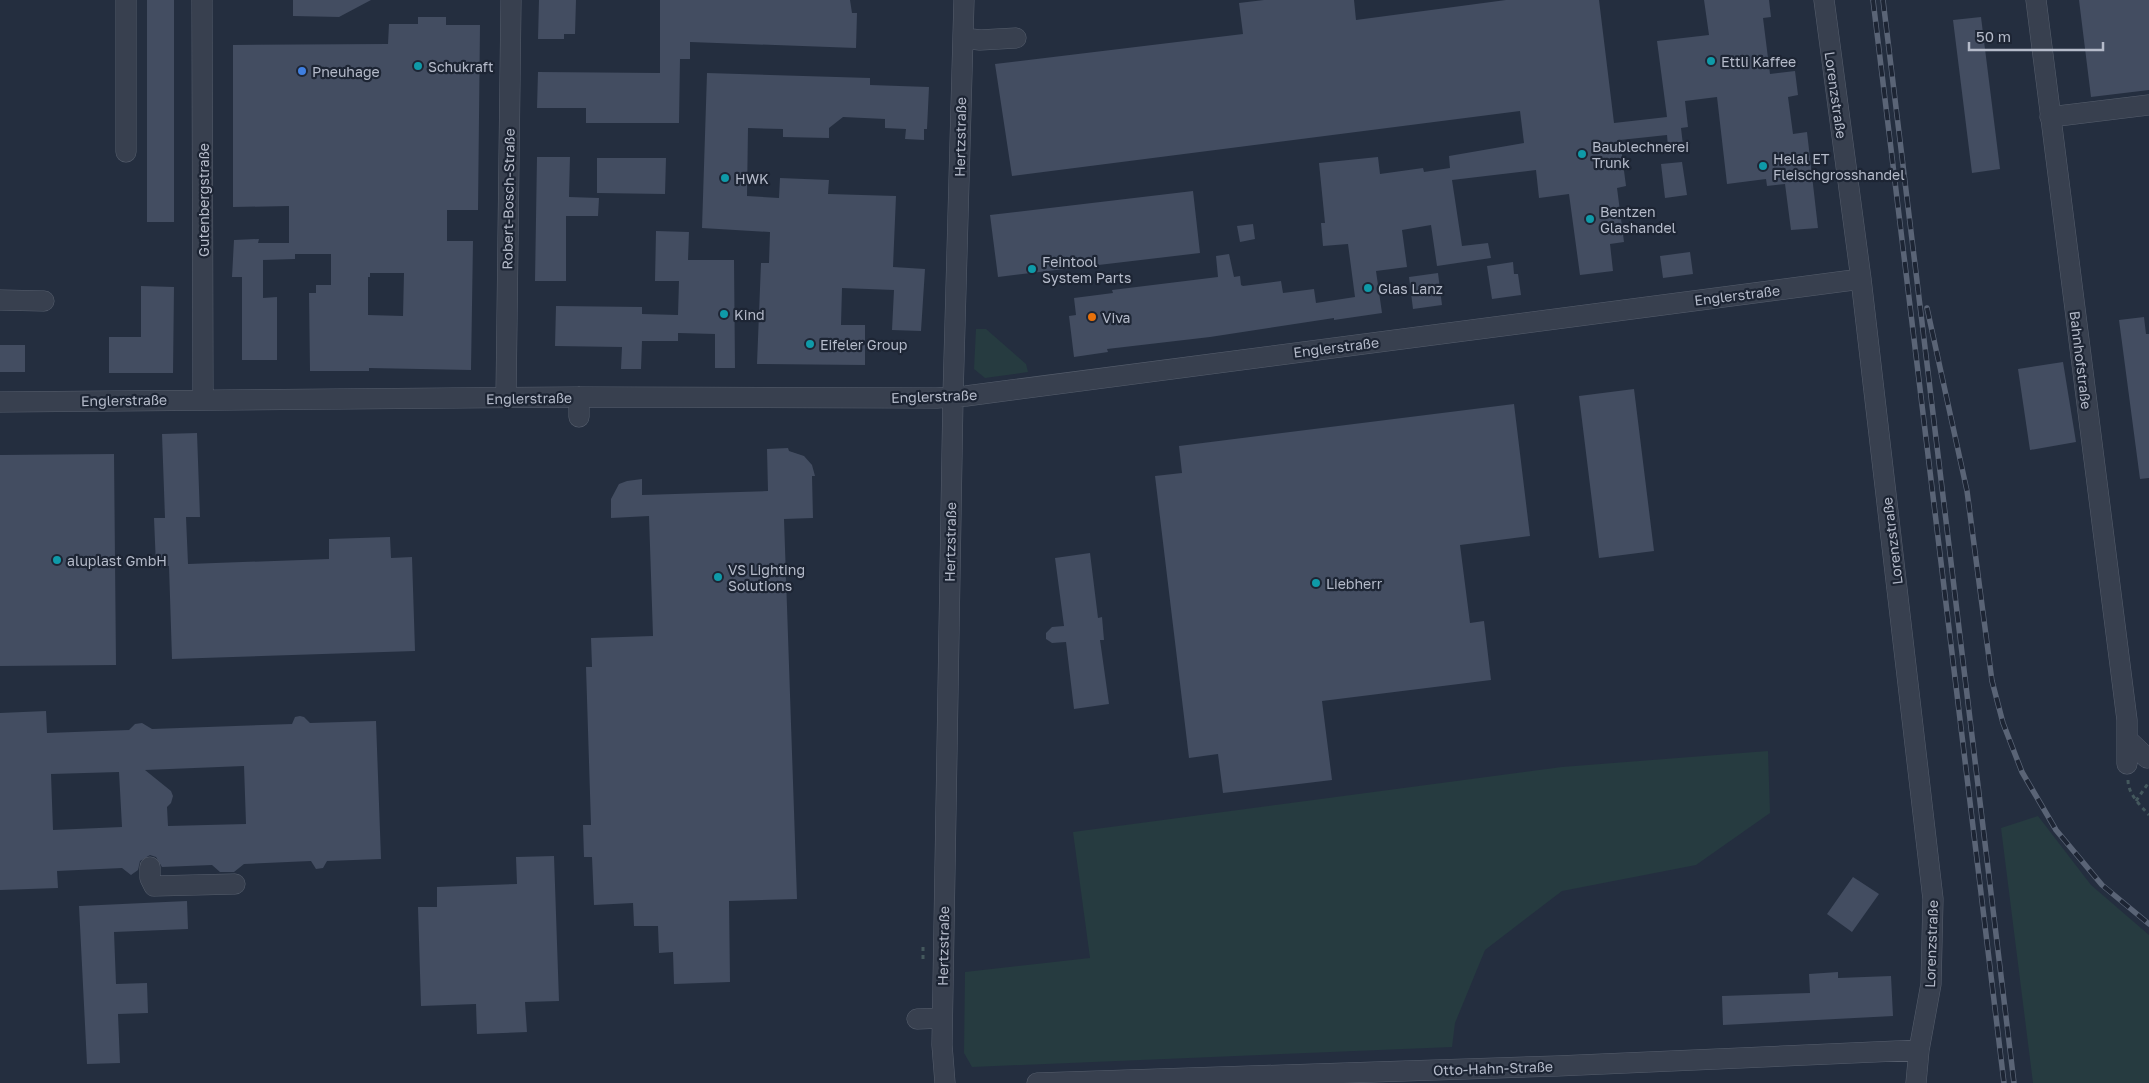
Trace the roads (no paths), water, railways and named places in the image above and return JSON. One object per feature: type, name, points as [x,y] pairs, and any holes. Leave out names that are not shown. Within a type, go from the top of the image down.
[{"type":"street","points":[[126,0],[126,152]]},
{"type":"street","name":"Gutenbergstraße","points":[[202,0],[203,399]]},
{"type":"street","name":"Robert-Bosch-Straße","points":[[506,398],[511,0]]},
{"type":"street","name":"Hertzstraße","points":[[945,1083],[942,1018],[953,396],[964,0]]},
{"type":"street","name":"Lorenzstraße","points":[[1824,0],[1861,279],[1933,899],[1931,984],[1919,1050],[1916,1083]]},
{"type":"street","name":"Bahnhofstraße","points":[[2036,0],[2127,729],[2127,764]]},
{"type":"street","points":[[963,38],[980,40],[1016,38]]},
{"type":"street","points":[[2050,117],[2149,105]]},
{"type":"street","name":"Englerstraße","points":[[0,402],[578,397],[938,398],[966,396],[1861,279]]},
{"type":"street","points":[[0,300],[44,301]]},
{"type":"street","points":[[578,397],[579,417]]},
{"type":"street","points":[[2127,729],[2147,758]]},
{"type":"street","points":[[150,867],[150,878],[154,886],[235,884]]},
{"type":"street","points":[[917,1019],[942,1018]]},
{"type":"street","name":"Otto-Hahn-Straße","points":[[1037,1083],[1547,1067],[1919,1050]]},
{"type":"railway","points":[[1873,0],[2004,1083]]},
{"type":"railway","points":[[1883,0],[2014,1083]]},
{"type":"railway","points":[[1927,308],[1967,491],[1992,681],[2003,723],[2022,772],[2056,830],[2102,885],[2149,924]]},
{"type":"place","name":"Ettli Kaffee","points":[[1711,61]]},
{"type":"place","name":"Schukraft","points":[[418,66]]},
{"type":"place","name":"Pneuhage","points":[[302,71]]},
{"type":"place","name":"Baublechnerei Trunk","points":[[1582,154]]},
{"type":"place","name":"Helal ET Fleischgrosshandel","points":[[1763,166]]},
{"type":"place","name":"HWK","points":[[725,178]]},
{"type":"place","name":"Bentzen Glashandel","points":[[1590,219]]},
{"type":"place","name":"Feintool System Parts","points":[[1032,269]]},
{"type":"place","name":"Glas Lanz","points":[[1368,288]]},
{"type":"place","name":"Kind","points":[[724,314]]},
{"type":"place","name":"Viva","points":[[1092,317]]},
{"type":"place","name":"Eifeler Group","points":[[810,344]]},
{"type":"place","name":"aluplast GmbH","points":[[57,560]]},
{"type":"place","name":"VS Lighting Solutions","points":[[718,577]]},
{"type":"place","name":"Liebherr","points":[[1316,583]]}]
